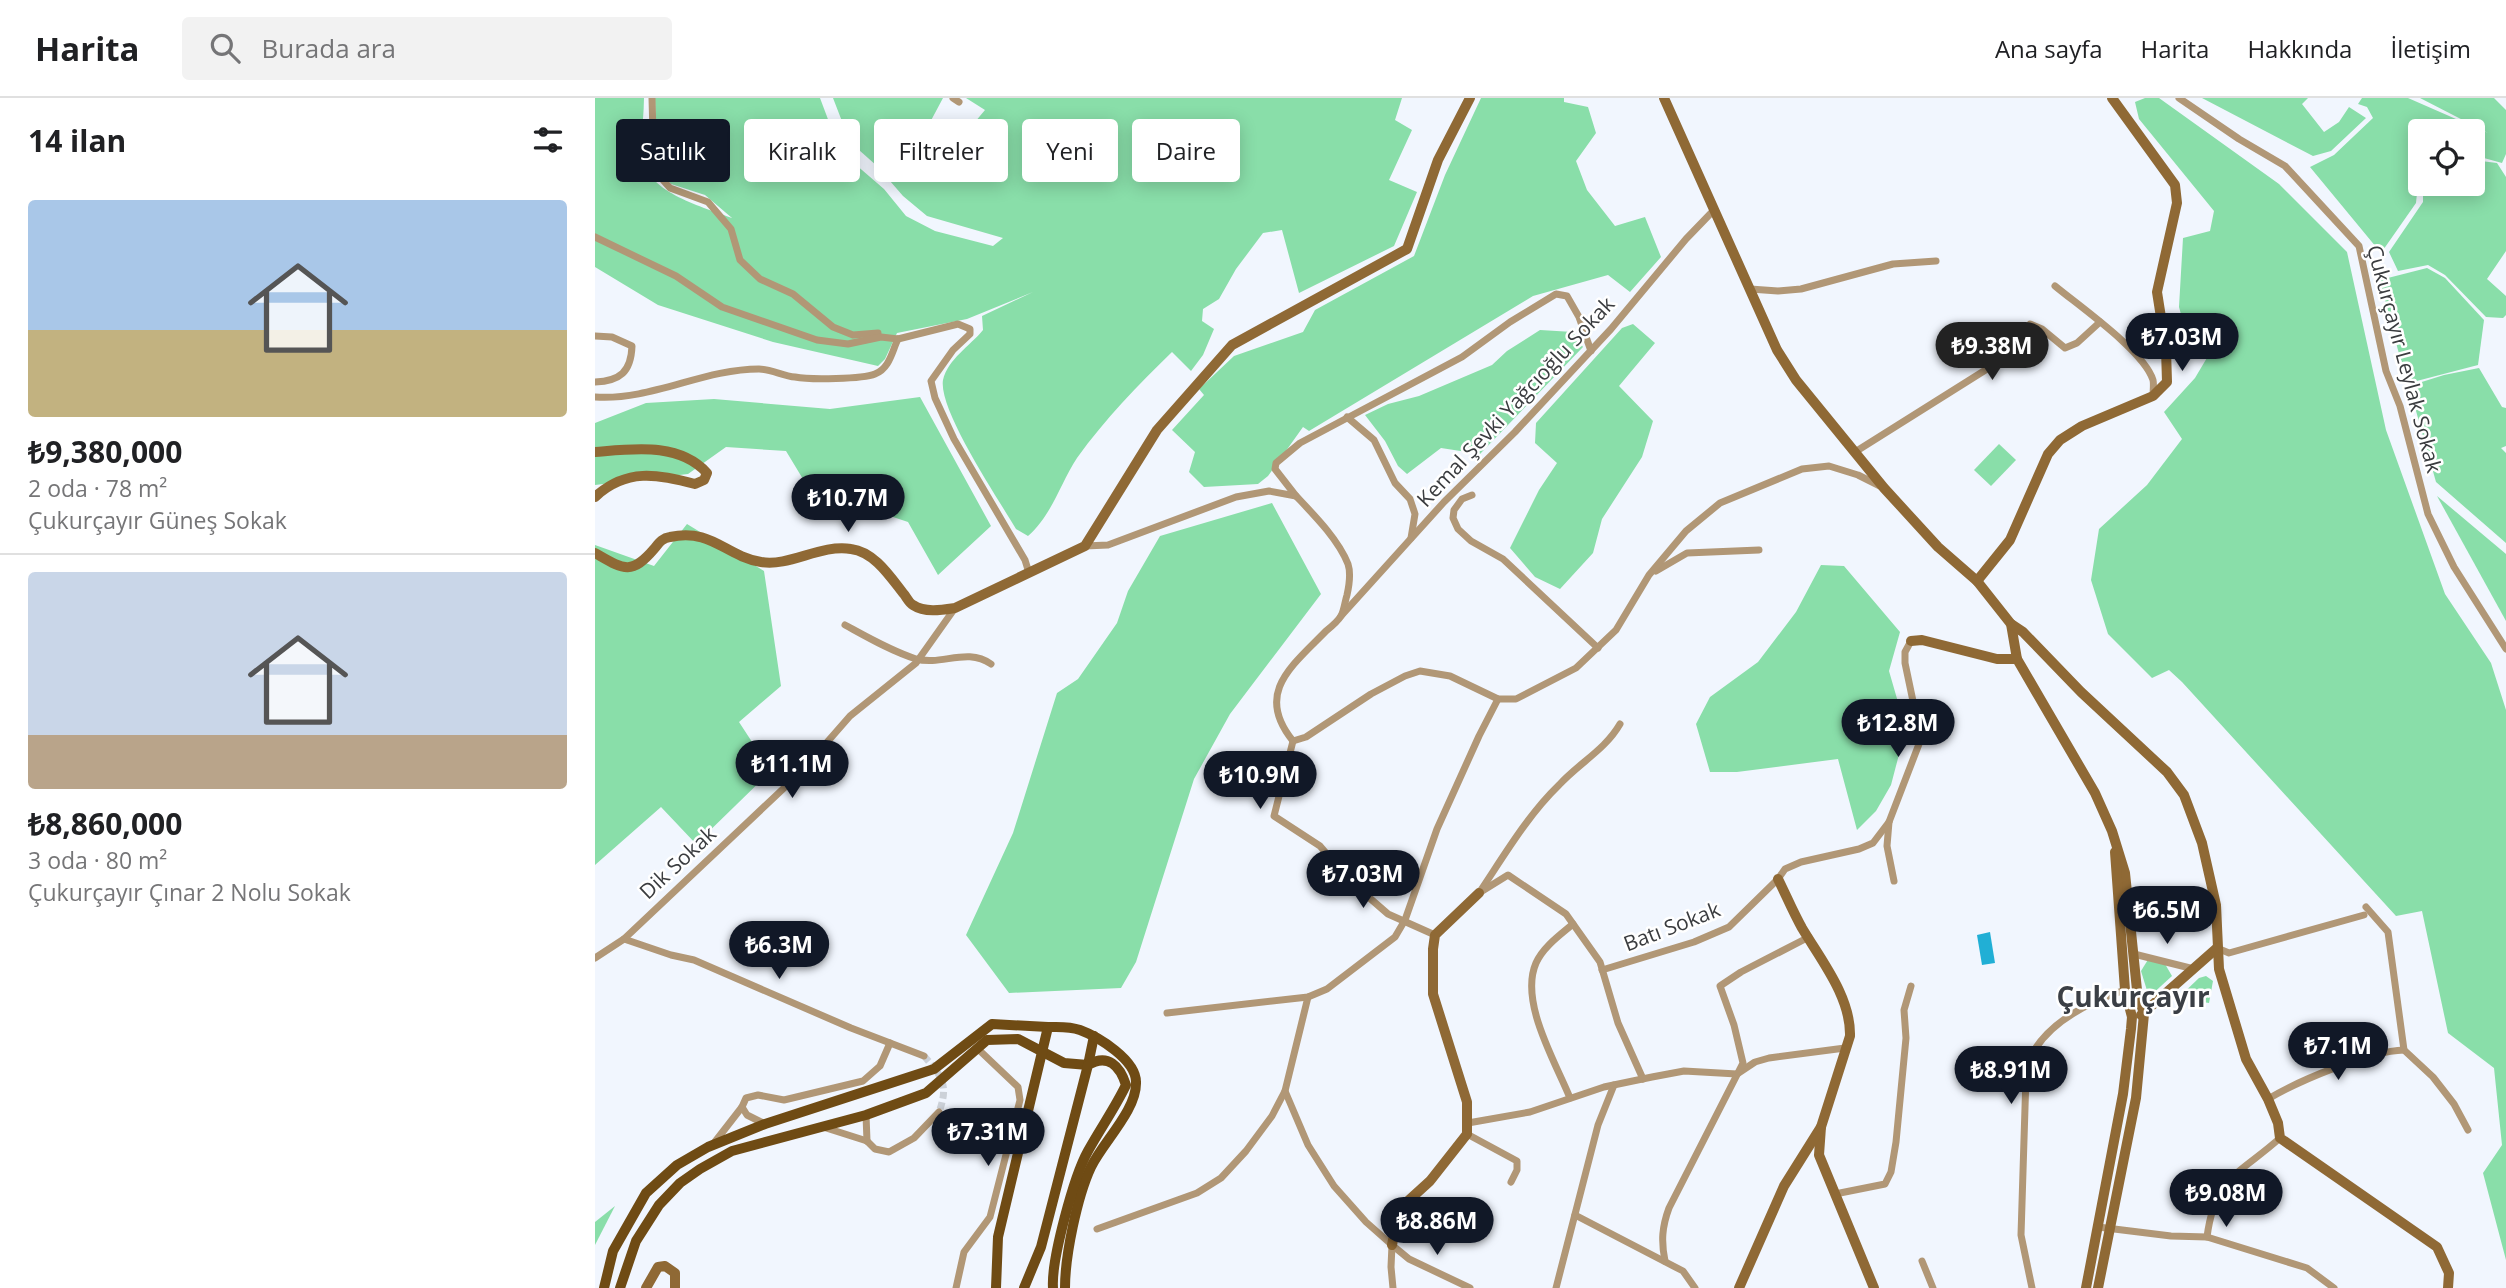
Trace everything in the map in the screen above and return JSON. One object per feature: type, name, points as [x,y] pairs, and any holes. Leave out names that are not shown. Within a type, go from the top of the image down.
[{"type":"main road","points":[[604,1288],[613,1251],[646,1193],[677,1165],[711,1146],[765,1124],[934,1069],[992,1024],[1079,1029],[1121,1055],[1133,1068],[1137,1081],[1134,1098],[1091,1167],[1084,1187],[1065,1263],[1065,1288]]},
{"type":"main road","points":[[996,1288],[998,1237],[1048,1027]]},
{"type":"main road","points":[[1024,1288],[1041,1247],[1094,1036]]},
{"type":"main road","points":[[620,1288],[636,1241],[659,1205],[680,1183],[700,1169],[732,1151],[866,1115],[926,1093],[987,1040],[1018,1039],[1042,1054],[1064,1063],[1088,1065],[1097,1059],[1109,1060],[1122,1071],[1126,1085],[1086,1153],[1077,1175],[1055,1261],[1053,1288]]},
{"type":"street","points":[[652,98],[655,170],[670,188],[708,202],[731,229],[740,260],[760,279],[793,294],[833,327],[853,335],[885,333],[898,339]]},
{"type":"street","points":[[1085,546],[1157,430],[1232,345],[1407,248],[1438,160],[1470,98]]},
{"type":"street","points":[[1664,98],[1777,350],[1796,380],[1884,488],[1938,547],[1977,581],[1990,601],[2011,624],[2023,632],[2081,692],[2167,772],[2184,795],[2196,821],[2216,905],[2219,969],[2246,1059],[2268,1099],[2278,1123],[2280,1138],[2437,1247],[2449,1273],[2448,1288]]},
{"type":"street","points":[[1977,581],[2010,540],[2047,454],[2060,440],[2082,426],[2153,396],[2167,382],[2166,349],[2157,292],[2177,203],[2175,185],[2112,98]]},
{"type":"street","name":"Çukurçayır Leylak Sokak","points":[[2179,98],[2239,139],[2285,166],[2359,246],[2386,371],[2400,406],[2428,514],[2454,567],[2506,649]]},
{"type":"street","name":"Kemal Şevki Yağcıoğlu Sokak","points":[[1293,741],[1279,721],[1275,699],[1278,687],[1288,670],[1410,542],[1444,502],[1591,351],[1714,210]]},
{"type":"street","points":[[595,237],[676,276],[722,307],[817,340],[848,344],[881,337],[898,339],[958,324],[970,328],[970,334],[953,349],[931,381],[935,398],[954,439],[1025,560],[1029,573]]},
{"type":"street","points":[[1750,289],[1801,289],[1893,264],[1936,261]]},
{"type":"street","points":[[2055,286],[2100,322],[2146,365],[2153,381],[2153,396]]},
{"type":"street","points":[[1341,616],[1349,586],[1348,565],[1329,535],[1277,474],[1276,463],[1300,443],[1462,357],[1510,322],[1556,294],[1567,296],[1579,317],[1591,351]]},
{"type":"street","points":[[1855,452],[1996,364],[2029,324],[2042,329],[2064,348],[2077,343],[2100,322]]},
{"type":"street","points":[[595,335],[612,337],[632,346],[631,360],[623,373],[612,381],[595,382]]},
{"type":"street","points":[[595,397],[620,397],[711,376],[761,369],[814,379],[874,374],[884,368],[898,339]]},
{"type":"street","points":[[1347,417],[1374,440],[1395,482],[1410,499],[1415,514],[1410,542]]},
{"type":"street","points":[[595,452],[646,449],[682,455],[698,463],[707,473],[704,480],[695,484],[670,476],[650,474],[611,485],[595,497]]},
{"type":"street","points":[[1435,935],[1388,914],[1350,881],[1320,846],[1273,816],[1293,741],[1306,737],[1371,694],[1420,671],[1450,677],[1498,699],[1516,699],[1551,682],[1576,668],[1616,630],[1649,575],[1686,531],[1720,503],[1790,473],[1829,466],[1858,475],[1884,488]]},
{"type":"street","points":[[595,553],[614,564],[629,568],[641,565],[664,538],[682,534],[699,535],[749,559],[763,562],[776,562],[820,551],[851,549],[870,557],[884,568],[913,605],[934,611],[955,608],[1085,546],[1108,545],[1236,497],[1269,491],[1296,496]]},
{"type":"street","points":[[1472,495],[1462,499],[1454,510],[1453,518],[1458,529],[1471,541],[1503,559],[1598,648]]},
{"type":"street","points":[[1649,575],[1687,553],[1759,550]]},
{"type":"street","name":"Dik Sokak","points":[[595,958],[624,939],[801,772],[850,716],[919,660],[955,608]]},
{"type":"street","points":[[2011,624],[2017,659],[2089,781],[2112,831],[2125,873],[2137,990],[2144,1014],[2136,1098],[2098,1288]]},
{"type":"street","points":[[845,625],[919,660],[968,655],[981,657],[991,664]]},
{"type":"street","points":[[1894,881],[1887,846],[1889,822],[1919,744],[1916,712],[1905,663],[1905,652],[1911,641],[1922,640],[1997,659],[2017,659]]},
{"type":"street","points":[[1167,1013],[1308,997],[1327,989],[1395,937],[1405,920],[1437,829],[1498,699]]},
{"type":"street","points":[[1393,1288],[1392,1245],[1396,1225],[1408,1201],[1430,1181],[1467,1135],[1467,1102],[1433,993],[1435,935],[1479,893],[1526,825],[1558,785],[1607,743],[1620,724]]},
{"type":"street","name":"Batı Sokak","points":[[1602,971],[1694,942],[1729,927],[1785,869],[1801,862],[1859,849],[1873,843],[1889,822]]},
{"type":"street","points":[[2086,1288],[2123,1094],[2132,1017],[2126,990],[2112,831]]},
{"type":"street","points":[[1479,893],[1508,875],[1566,914],[1600,962],[1618,1023],[1643,1079]]},
{"type":"street","points":[[1778,879],[1847,1012],[1850,1023],[1850,1036],[1821,1127],[1819,1155],[1874,1288]]},
{"type":"street","points":[[2217,948],[2229,953],[2365,911],[2388,932],[2405,1050],[2433,1077],[2454,1104],[2468,1130]]},
{"type":"street","points":[[1570,1098],[1538,1023],[1533,1002],[1532,978],[1535,965],[1543,952],[1573,923]]},
{"type":"street","points":[[1665,1261],[1661,1242],[1663,1224],[1669,1208],[1743,1063],[1734,1025],[1720,986],[1741,972],[1809,937]]},
{"type":"street","points":[[624,939],[694,960],[924,1056]]},
{"type":"street","points":[[2132,1017],[2144,1014],[2217,948]]},
{"type":"street","points":[[2134,954],[2194,969]]},
{"type":"street","points":[[1835,1194],[1885,1184],[1891,1172],[1906,1038],[1904,1010],[1911,986]]},
{"type":"street","points":[[2032,1288],[2021,1235],[2026,1076],[2034,1051],[2065,1019],[2097,999],[2126,990]]},
{"type":"street","points":[[1097,1229],[1197,1194],[1221,1178],[1246,1151],[1272,1116],[1285,1091],[1308,997]]},
{"type":"street","points":[[711,1146],[746,1098],[758,1095],[784,1100],[863,1081],[880,1066],[890,1042]]},
{"type":"street","points":[[1468,1123],[1531,1112],[1614,1085],[1643,1079],[1684,1072],[1737,1074],[1755,1062],[1769,1058],[1845,1048]]},
{"type":"street","points":[[956,1288],[964,1252],[990,1217],[1020,1100],[1018,1087],[978,1049]]},
{"type":"street","points":[[2268,1099],[2327,1071],[2392,1050],[2405,1050]]},
{"type":"street","points":[[1556,1288],[1598,1125],[1614,1085]]},
{"type":"street","points":[[1285,1091],[1308,1145],[1334,1185],[1366,1222],[1409,1259],[1470,1288]]},
{"type":"street","points":[[742,1107],[747,1115],[765,1124]]},
{"type":"street","points":[[823,1127],[867,1141],[875,1149],[889,1152],[914,1138],[939,1112]]},
{"type":"street","points":[[866,1115],[867,1141]]},
{"type":"street","points":[[1739,1288],[1784,1186],[1821,1127]]},
{"type":"street","points":[[1467,1135],[1517,1161],[1517,1170],[1511,1182]]},
{"type":"street","points":[[2207,1237],[2209,1221],[2217,1199],[2229,1178],[2280,1138]]},
{"type":"street","points":[[1575,1215],[1683,1271],[1695,1288]]},
{"type":"street","points":[[2098,1227],[2171,1236],[2207,1237],[2307,1268],[2335,1288]]},
{"type":"street","points":[[1922,1261],[1933,1288]]},
{"type":"street","points":[[646,1288],[658,1267],[666,1266],[675,1273],[675,1288]]},
{"type":"green space","points":[[595,98],[644,98],[643,119],[616,119],[616,182],[656,182],[679,197],[732,218],[705,195],[669,182],[730,182],[730,119],[656,119],[655,98],[820,98],[828,119],[744,119],[744,182],[860,182],[860,168],[884,189],[906,216],[935,231],[993,246],[1003,238],[927,216],[891,182],[1008,182],[1008,119],[977,119],[985,110],[966,98],[1402,98],[1395,120],[1412,130],[1389,180],[1417,192],[1394,246],[1299,293],[1282,230],[1263,233],[1236,269],[1219,299],[1203,309],[1202,321],[1214,329],[1203,355],[1191,371],[1172,352],[1147,377],[1110,416],[1077,458],[1043,519],[1028,536],[1016,529],[959,433],[944,394],[943,380],[954,359],[983,330],[982,316],[1033,292],[967,319],[897,333],[885,359],[878,366],[773,342],[658,305],[595,267]]},
{"type":"green space","points":[[833,98],[943,98],[932,119],[874,119],[874,163],[860,151],[860,119],[841,119]]},
{"type":"green space","points":[[1481,98],[1564,98],[1564,102],[1588,107],[1596,133],[1576,161],[1587,190],[1615,226],[1645,217],[1661,257],[1630,292],[1608,275],[1533,296],[1309,431],[1303,427],[1268,476],[1258,484],[1204,487],[1189,472],[1195,452],[1172,430],[1204,395],[1199,389],[1234,356],[1303,332],[1315,310],[1414,256],[1445,175]]},
{"type":"green space","points":[[2145,98],[2159,98],[2279,184],[2347,252],[2386,430],[2445,594],[2491,663],[2506,710],[2506,1260],[2483,1173],[2502,1145],[2494,1068],[2448,1033],[2422,911],[2396,916],[2182,682],[2169,670],[2152,678],[2108,634],[2091,580],[2099,529],[2147,485],[2182,439],[2164,412],[2195,378],[2211,351],[2185,329],[2179,307],[2183,238],[2210,231],[2214,211],[2139,119],[2135,102]]},
{"type":"green space","points":[[2202,98],[2308,98],[2302,104],[2324,132],[2339,122],[2349,107],[2366,118],[2331,151],[2313,156]]},
{"type":"green space","points":[[2362,98],[2408,98],[2456,119],[2408,119],[2408,196],[2417,196],[2416,203],[2381,253],[2310,167],[2334,155],[2373,118],[2367,107],[2358,104]]},
{"type":"green space","points":[[2420,98],[2494,98],[2506,110],[2506,154],[2502,163],[2485,158],[2485,132],[2488,133],[2485,131],[2485,119],[2461,119]]},
{"type":"green space","points":[[2485,162],[2497,163],[2506,177],[2506,251],[2487,279],[2506,296],[2506,315],[2503,318],[2486,317],[2445,275],[2428,265],[2398,271],[2389,252],[2423,202],[2423,196],[2485,196]]},
{"type":"green space","points":[[2427,268],[2445,278],[2484,320],[2478,365],[2409,383],[2380,280]]},
{"type":"green space","points":[[1633,324],[1655,343],[1619,386],[1653,421],[1642,457],[1602,519],[1593,553],[1560,589],[1535,577],[1510,548],[1539,490],[1557,463],[1535,443],[1536,423],[1622,328]]},
{"type":"green space","points":[[1540,330],[1573,332],[1583,347],[1480,454],[1441,448],[1407,474],[1398,466],[1385,441],[1365,415],[1388,404],[1419,396],[1492,365],[1507,351]]},
{"type":"green space","points":[[2479,368],[2502,407],[2506,408],[2506,446],[2501,448],[2506,453],[2506,543],[2436,482],[2409,386]]},
{"type":"green space","points":[[920,397],[991,526],[938,575],[908,522],[809,489],[786,451],[726,447],[688,474],[595,485],[595,423],[646,403],[714,399],[830,409]]},
{"type":"green space","points":[[1999,444],[2016,460],[1991,486],[1974,470]]},
{"type":"green space","points":[[2437,496],[2506,554],[2506,621]]},
{"type":"green space","points":[[1272,503],[1321,594],[1230,714],[1194,779],[1136,962],[1121,988],[1009,993],[966,935],[1013,833],[1057,693],[1078,679],[1117,623],[1128,591],[1160,536]]},
{"type":"green space","points":[[687,524],[764,571],[781,686],[739,722],[771,771],[696,844],[661,807],[595,865],[595,545],[654,566]]},
{"type":"green space","points":[[1821,565],[1844,566],[1900,632],[1889,671],[1900,709],[1902,743],[1891,785],[1876,811],[1857,830],[1838,759],[1737,772],[1710,772],[1696,724],[1710,697],[1758,662],[1796,612]]},
{"type":"green space","points":[[2149,958],[2165,964],[2172,976],[2149,997],[2141,971]]},
{"type":"green space","points":[[2206,976],[2213,981],[2209,1003],[2178,998],[2199,978]]},
{"type":"green space","points":[[615,1206],[595,1245],[595,1222]]},
{"type":"water","points":[[1990,932],[1995,963],[1982,965],[1977,935]]},
{"type":"tunnel","points":[[924,1056],[942,1081],[943,1095],[939,1112]]},
{"type":"district","name":"Çukurçayır","points":[[2133,997]]}]
